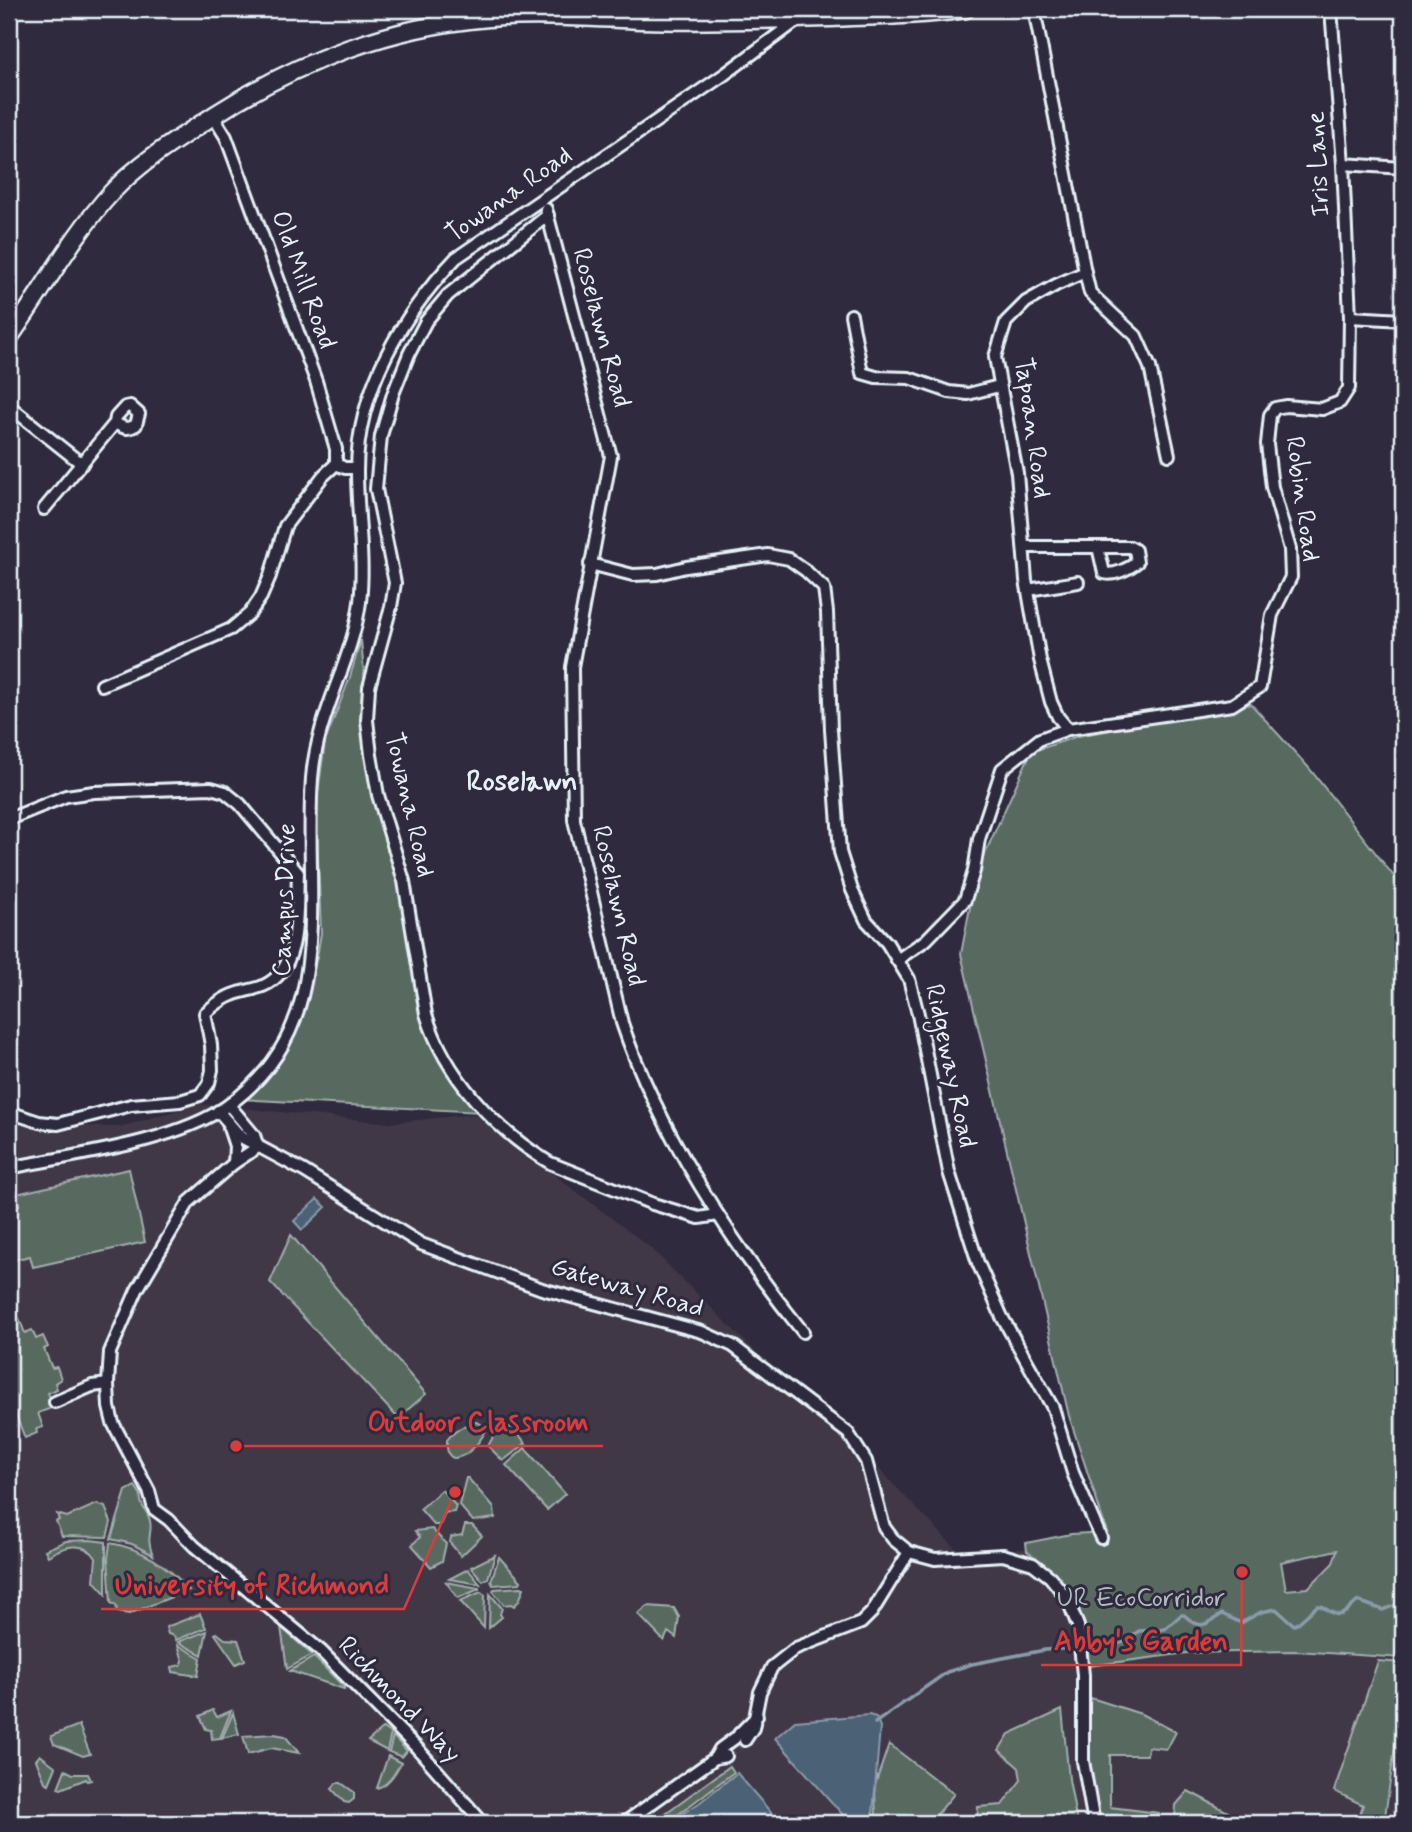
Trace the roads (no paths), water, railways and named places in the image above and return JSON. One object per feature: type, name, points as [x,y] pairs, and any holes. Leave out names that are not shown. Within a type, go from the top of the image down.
[{"type":"main road","points":[[9,338],[113,191],[149,159],[262,87],[339,51],[415,29],[488,13],[556,17],[663,15],[799,19],[925,14],[966,9]]},
{"type":"street","points":[[1034,9],[1090,293],[1136,336],[1150,367],[1169,455]]},
{"type":"street","name":"Iris Lane","points":[[1331,9],[1343,164],[1350,317]]},
{"type":"street","name":"Towana Road","points":[[358,490],[357,468],[361,436],[370,398],[391,346],[429,286],[456,258],[725,74],[799,19]]},
{"type":"street","name":"Old Mill Road","points":[[213,116],[226,137],[316,382],[336,449],[336,464]]},
{"type":"street","points":[[1343,164],[1403,168]]},
{"type":"street","name":"Roselawn Road","points":[[544,200],[611,456],[572,667],[574,820],[622,1023],[631,1048],[667,1127],[718,1215],[803,1332]]},
{"type":"street","name":"Towana Road","points":[[548,215],[448,295],[426,321],[393,394],[381,436],[376,489],[395,583],[369,687],[367,720],[370,755],[378,795],[404,881],[426,1014],[432,1033],[442,1053],[483,1109],[535,1154],[595,1182],[653,1205],[699,1218],[718,1215]]},
{"type":"street","name":"Tapoan Road","points":[[1068,729],[1051,702],[1040,660],[1028,590],[1015,456],[995,357],[1006,322],[1026,302],[1084,272]]},
{"type":"street","points":[[851,315],[862,373],[876,377],[909,378],[949,392],[968,394],[999,386]]},
{"type":"street","points":[[1350,317],[1403,320]]},
{"type":"street","name":"Robin Road","points":[[1068,729],[1232,705],[1260,687],[1272,615],[1291,577],[1290,550],[1272,488],[1267,444],[1270,415],[1275,408],[1286,406],[1322,410],[1340,402],[1349,388],[1350,317]]},
{"type":"street","points":[[9,406],[82,464]]},
{"type":"street","points":[[44,509],[115,423]]},
{"type":"street","points":[[102,685],[231,629],[250,613],[270,576],[285,526],[323,476],[336,464],[345,468],[357,468]]},
{"type":"street","points":[[358,490],[376,489]]},
{"type":"street","name":"Campus Drive","points":[[9,1168],[153,1138],[201,1121],[229,1105],[269,1065],[295,1018],[307,979],[311,933],[312,792],[316,748],[328,702],[350,646],[360,602],[362,565],[358,490]]},
{"type":"street","points":[[1024,547],[1098,547]]},
{"type":"street","name":"Ridgeway Road","points":[[590,564],[634,575],[657,574],[768,555],[789,559],[824,589],[840,852],[852,890],[866,920],[887,943],[909,979],[949,1172],[978,1263],[1002,1317],[1053,1408],[1073,1473],[1101,1538]]},
{"type":"street","points":[[1028,590],[1078,582]]},
{"type":"street","points":[[897,960],[926,940],[965,900],[974,871],[979,839],[1002,769],[1041,738],[1068,729]]},
{"type":"street","points":[[9,820],[66,796],[211,788],[225,792],[240,804],[311,885]]},
{"type":"street","points":[[9,1112],[39,1122],[58,1124],[131,1105],[180,1101],[200,1095],[209,1083],[212,1070],[205,1013],[231,995],[270,982],[285,967],[294,936],[298,873]]},
{"type":"street","name":"Gateway Road","points":[[229,1105],[254,1135],[258,1147]]},
{"type":"street","name":"Gateway Road","points":[[218,1111],[235,1146],[234,1163]]},
{"type":"street","name":"Gateway Road","points":[[226,1123],[241,1137],[312,1176],[421,1244],[542,1289],[702,1332],[733,1346],[848,1433],[866,1461],[884,1527],[893,1539],[909,1552]]},
{"type":"street","name":"Richmond Way","points":[[258,1147],[234,1163],[189,1202],[137,1290],[110,1352],[108,1384],[113,1423],[149,1491],[154,1509],[169,1520],[194,1546],[321,1651],[418,1749],[483,1823]]},
{"type":"street","points":[[55,1402],[92,1386],[108,1384]]},
{"type":"street","points":[[624,1823],[754,1728],[760,1692],[772,1668],[796,1648],[861,1623],[872,1612],[909,1552],[935,1559],[1003,1555],[1033,1564],[1056,1582],[1068,1598],[1076,1616],[1080,1639],[1083,1761],[1094,1823]]},
{"type":"water","points":[[317,1199],[326,1207],[302,1230],[294,1221]]},
{"type":"water","points":[[869,1715],[876,1717],[880,1727],[873,1813],[867,1823],[850,1823],[775,1738],[795,1721]]},
{"type":"water","points":[[737,1773],[780,1823],[668,1823],[699,1803]]},
{"type":"waterway","points":[[875,1723],[947,1672],[972,1664],[1045,1650],[1110,1646],[1124,1642],[1139,1631],[1165,1629],[1181,1615],[1199,1625],[1222,1614],[1241,1623],[1261,1612],[1276,1609],[1294,1625],[1317,1606],[1337,1615],[1358,1601],[1383,1610],[1403,1602]]},
{"type":"tunnel","points":[[726,1756],[745,1740]]},
{"type":"place","name":"Outdoor Classroom","points":[[236,1446]]},
{"type":"place","name":"University of Richmond","points":[[455,1492]]},
{"type":"place","name":"Abby's Garden","points":[[1242,1572]]},
{"type":"district","name":"Roselawn","points":[[522,782]]},
{"type":"park label","name":"UR EcoCorridor","points":[[1141,1599]]}]
